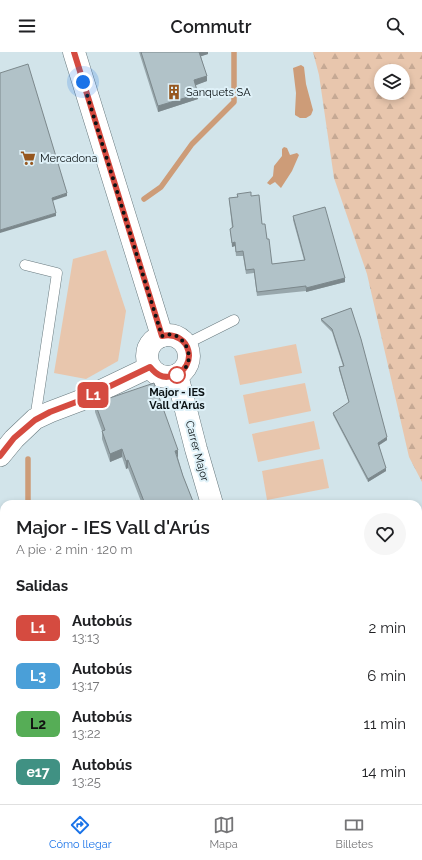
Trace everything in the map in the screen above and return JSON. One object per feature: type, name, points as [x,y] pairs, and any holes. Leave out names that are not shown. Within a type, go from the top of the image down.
[{"type":"street","points":[[74,52],[162,336]]},
{"type":"street","points":[[169,334],[175,335],[182,339],[186,344],[189,359],[187,366],[177,375],[162,377],[156,374],[150,367],[147,360],[147,351],[155,339],[169,334]]},
{"type":"street","points":[[0,456],[14,438],[35,420],[150,367]]},
{"type":"street","name":"Carrer Major","points":[[177,375],[211,500]]},
{"type":"lane","points":[[26,265],[57,273],[35,420]]},
{"type":"lane","points":[[186,344],[234,320]]},
{"type":"green space","points":[[313,52],[422,52],[422,482],[409,457],[367,274],[334,178],[319,75]]},
{"type":"green space","points":[[106,250],[126,311],[118,361],[86,379],[54,373],[73,259]]},
{"type":"green space","points":[[296,344],[302,373],[240,385],[234,356]]},
{"type":"green space","points":[[305,383],[311,411],[249,424],[243,395]]},
{"type":"green space","points":[[314,421],[320,449],[258,462],[252,434]]},
{"type":"green space","points":[[323,459],[329,488],[267,500],[262,471]]},
{"type":"shaded area","points":[[301,65],[304,67],[306,84],[313,110],[311,115],[306,118],[300,118],[295,115],[296,93],[293,68]]},
{"type":"shaded area","points":[[284,147],[287,148],[290,155],[297,153],[299,155],[292,171],[281,188],[275,182],[270,185],[267,183],[273,176],[274,166],[282,156],[282,149]]},
{"type":"building","name":"Sanquets SA","points":[[141,52],[199,52],[207,76],[194,80],[198,94],[158,106]]},
{"type":"building","name":"Mercadona","points":[[28,64],[67,193],[52,198],[56,213],[0,230],[0,73]]},
{"type":"building","points":[[251,192],[251,196],[259,195],[262,224],[265,224],[267,239],[269,239],[272,264],[305,260],[293,216],[325,207],[345,278],[306,288],[306,286],[257,292],[254,269],[246,270],[243,251],[236,252],[235,242],[232,243],[230,229],[233,227],[229,198],[238,197],[237,194]]},
{"type":"building","points":[[351,308],[361,339],[387,437],[378,443],[386,468],[368,479],[333,413],[349,402],[339,367],[344,366],[332,329],[321,319]]},
{"type":"building","points":[[154,383],[178,450],[175,451],[192,500],[143,500],[128,460],[126,461],[122,449],[110,454],[102,431],[105,430],[95,403]]},
{"type":"waterway","points":[[144,199],[161,187],[192,144],[234,102],[234,52]]},
{"type":"waterway","points":[[28,459],[28,500]]},
{"type":"bus line","name":"L1","points":[[0,456],[14,438],[35,420],[50,412],[79,401],[150,367],[156,374],[162,377],[177,375],[187,366],[189,359],[186,344],[182,339],[175,335],[169,334],[162,336],[74,52]]},
{"type":"place","name":"Sanquets SA","points":[[174,92]]},
{"type":"place","name":"Mercadona","points":[[28,158]]},
{"type":"place","name":"Major - IES Vall d'Arús","points":[[177,375]]},
{"type":"route","points":[[83,82],[162,336],[169,334],[175,335],[182,339],[186,344],[189,359],[187,366],[177,375]]}]
